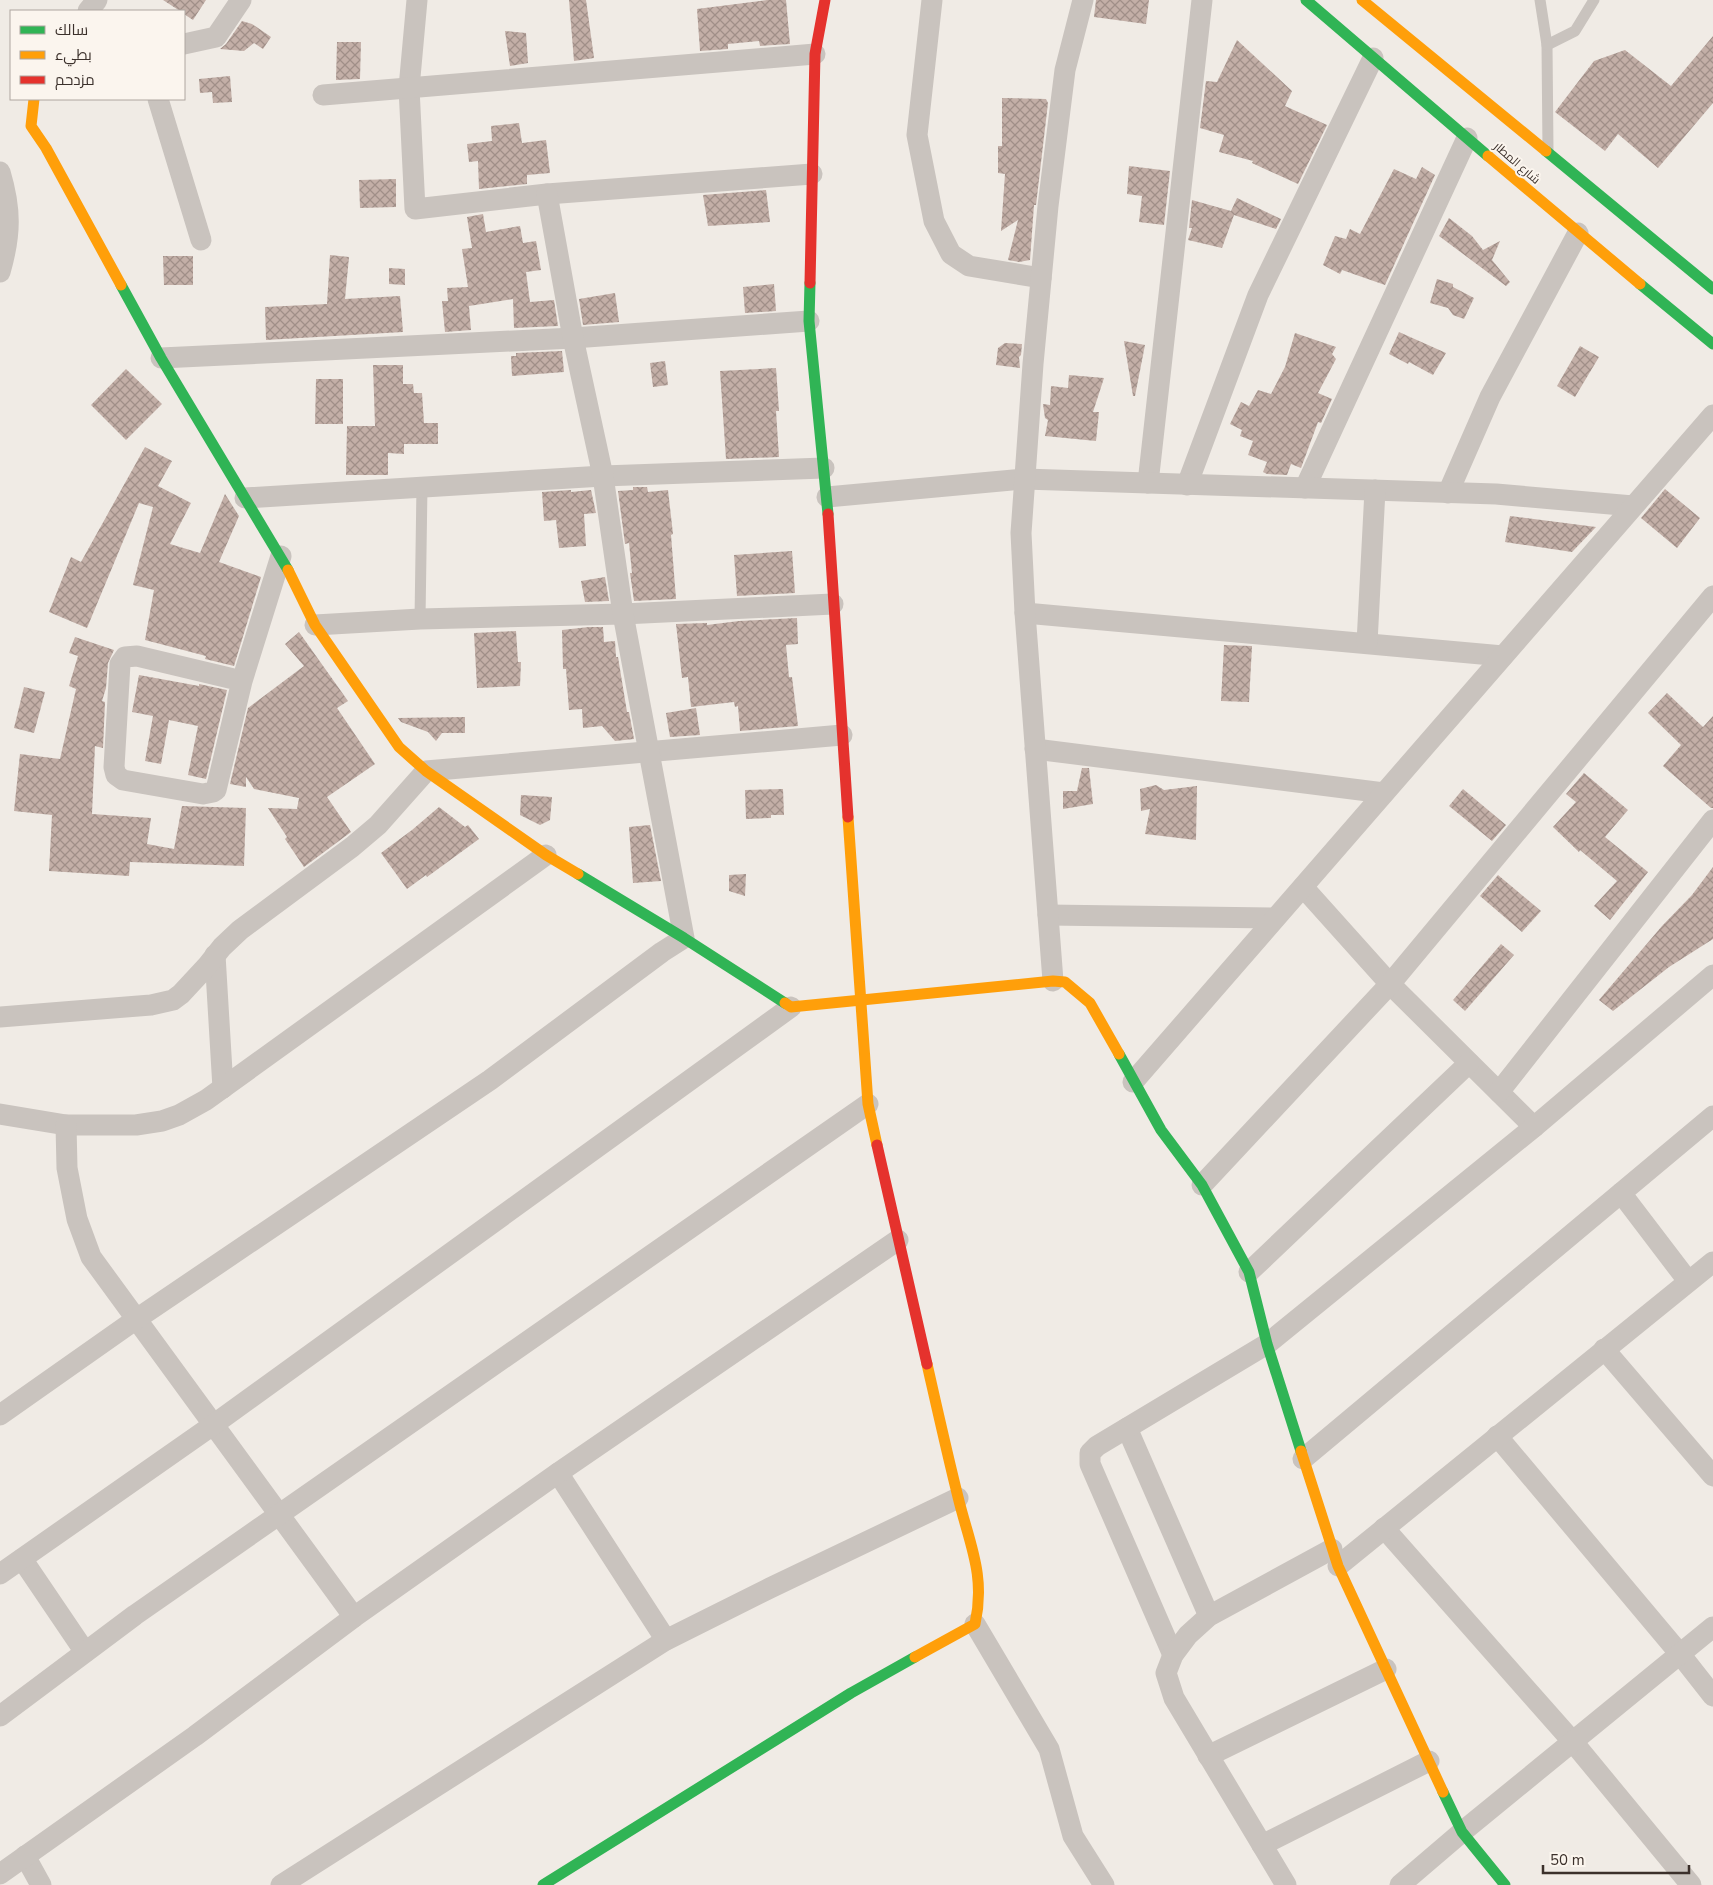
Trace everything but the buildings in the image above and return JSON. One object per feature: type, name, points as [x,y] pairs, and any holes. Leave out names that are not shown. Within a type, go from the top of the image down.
[{"type":"street","points":[[89,10],[97,0]]},
{"type":"street","points":[[185,44],[216,37],[241,0]]},
{"type":"street","points":[[417,0],[409,88],[415,210],[547,194],[812,174]]},
{"type":"street","points":[[825,0],[814,54],[809,321],[827,497],[868,1104],[958,1498],[978,1569],[979,1606],[975,1624],[1049,1749],[1073,1836],[1104,1885]]},
{"type":"street","points":[[932,0],[916,134],[934,221],[951,254],[969,266],[1041,278]]},
{"type":"street","points":[[1053,981],[1025,613],[1021,534],[1041,278],[1065,70],[1083,0]]},
{"type":"street","points":[[1148,483],[1202,0]]},
{"type":"street","name":"شارع المطار","points":[[1306,0],[1578,233],[1713,344]]},
{"type":"street","points":[[1362,0],[1702,280],[1708,292]]},
{"type":"street","points":[[323,95],[814,54]]},
{"type":"street","points":[[1187,484],[1258,295],[1373,58]]},
{"type":"street","points":[[34,100],[31,126],[46,148],[161,358],[281,556],[315,625],[399,747],[426,771],[546,855],[684,938],[791,1007]]},
{"type":"street","points":[[158,100],[201,240]]},
{"type":"street","points":[[1305,488],[1467,138]]},
{"type":"street","points":[[0,172],[7,195],[9,219],[8,243],[0,272]]},
{"type":"street","points":[[547,194],[573,338],[603,476],[624,614],[684,938]]},
{"type":"street","points":[[1448,492],[1490,397],[1578,233]]},
{"type":"street","points":[[1676,313],[1690,313]]},
{"type":"street","points":[[161,358],[573,338],[809,321]]},
{"type":"street","points":[[1133,1082],[1713,415]]},
{"type":"street","points":[[245,498],[603,476],[824,468]]},
{"type":"street","points":[[827,497],[1024,480],[1496,494],[1634,506]]},
{"type":"street","points":[[1368,644],[1376,490]]},
{"type":"street","points":[[242,681],[137,656],[125,657],[120,664],[114,767],[116,775],[123,780],[203,794],[213,792],[217,786],[242,681],[281,556]]},
{"type":"street","points":[[1202,1185],[1390,984],[1713,596]]},
{"type":"street","points":[[315,625],[420,619],[624,614],[833,604]]},
{"type":"street","points":[[1025,613],[1503,656]]},
{"type":"street","points":[[0,1017],[163,1003],[172,1000],[181,994],[240,930],[366,836],[426,771],[842,735]]},
{"type":"street","points":[[1035,749],[1384,792]]},
{"type":"street","points":[[1499,1092],[1713,820]]},
{"type":"street","points":[[0,1114],[66,1126],[136,1125],[162,1121],[192,1108],[223,1088],[546,855]]},
{"type":"street","points":[[1303,887],[1390,984],[1534,1127]]},
{"type":"street","points":[[1048,915],[1275,918]]},
{"type":"street","points":[[0,1415],[135,1320],[490,1080],[662,952],[684,938]]},
{"type":"street","points":[[215,955],[223,1088]]},
{"type":"street","points":[[1174,1654],[1090,1464],[1090,1453],[1097,1446],[1267,1344],[1534,1127],[1713,975]]},
{"type":"street","points":[[0,1574],[213,1425],[791,1007],[1053,981],[1065,982],[1090,1003],[1161,1130],[1202,1185],[1249,1272],[1267,1344],[1335,1557],[1462,1832],[1505,1885]]},
{"type":"street","points":[[1249,1272],[1469,1063]]},
{"type":"street","points":[[0,1716],[135,1615],[868,1104]]},
{"type":"street","points":[[1303,1459],[1713,1116]]},
{"type":"street","points":[[66,1126],[67,1168],[76,1219],[91,1257],[135,1320],[354,1617]]},
{"type":"street","points":[[1621,1193],[1688,1281]]},
{"type":"street","points":[[0,1874],[195,1736],[354,1617],[558,1473],[898,1240]]},
{"type":"street","points":[[1286,1885],[1174,1698],[1166,1673],[1174,1654],[1188,1635],[1209,1616],[1335,1557],[1384,1528],[1713,1262]]},
{"type":"street","points":[[1604,1349],[1713,1476]]},
{"type":"street","points":[[1127,1428],[1209,1616]]},
{"type":"street","points":[[1497,1436],[1713,1696]]},
{"type":"street","points":[[558,1473],[666,1640]]},
{"type":"street","points":[[281,1885],[666,1640],[958,1498]]},
{"type":"street","points":[[1384,1528],[1574,1742],[1691,1885]]},
{"type":"street","points":[[22,1558],[85,1652]]},
{"type":"street","points":[[543,1885],[851,1693],[975,1624]]},
{"type":"street","points":[[1400,1885],[1713,1627]]},
{"type":"street","points":[[1208,1756],[1386,1668]]},
{"type":"street","points":[[1262,1845],[1429,1761]]},
{"type":"street","points":[[25,1856],[41,1885]]},
{"type":"lane","points":[[1540,0],[1547,45],[1548,154]]},
{"type":"lane","points":[[1547,45],[1575,31],[1594,0]]},
{"type":"lane","points":[[420,619],[422,486]]},
{"type":"traffic: fast","points":[[1306,0],[1488,156]]},
{"type":"traffic: fast","points":[[1546,151],[1713,289]]},
{"type":"traffic: fast","points":[[810,283],[809,321],[828,514]]},
{"type":"traffic: fast","points":[[1640,284],[1713,344]]},
{"type":"traffic: fast","points":[[121,285],[161,358],[288,570]]},
{"type":"traffic: fast","points":[[578,874],[684,938],[785,1003]]},
{"type":"traffic: fast","points":[[1119,1054],[1161,1130],[1202,1185],[1249,1272],[1267,1344],[1301,1451]]},
{"type":"traffic: fast","points":[[543,1885],[851,1693],[915,1657]]},
{"type":"traffic: fast","points":[[1443,1792],[1462,1832],[1505,1885]]},
{"type":"traffic: slow","points":[[1362,0],[1546,151]]},
{"type":"traffic: slow","points":[[34,100],[31,126],[46,148],[121,285]]},
{"type":"traffic: slow","points":[[1488,156],[1640,284]]},
{"type":"traffic: slow","points":[[288,570],[315,625],[399,747],[426,771],[546,855],[578,874]]},
{"type":"traffic: slow","points":[[848,817],[868,1104],[877,1145]]},
{"type":"traffic: slow","points":[[785,1003],[791,1007],[1053,981],[1065,982],[1090,1003],[1119,1054]]},
{"type":"traffic: slow","points":[[915,1657],[975,1624],[979,1590],[975,1559],[954,1480],[927,1364]]},
{"type":"traffic: slow","points":[[1301,1451],[1338,1566],[1443,1792]]},
{"type":"traffic: jam","points":[[810,283],[815,54],[825,0]]},
{"type":"traffic: jam","points":[[828,514],[848,817]]},
{"type":"traffic: jam","points":[[877,1145],[927,1364]]}]
